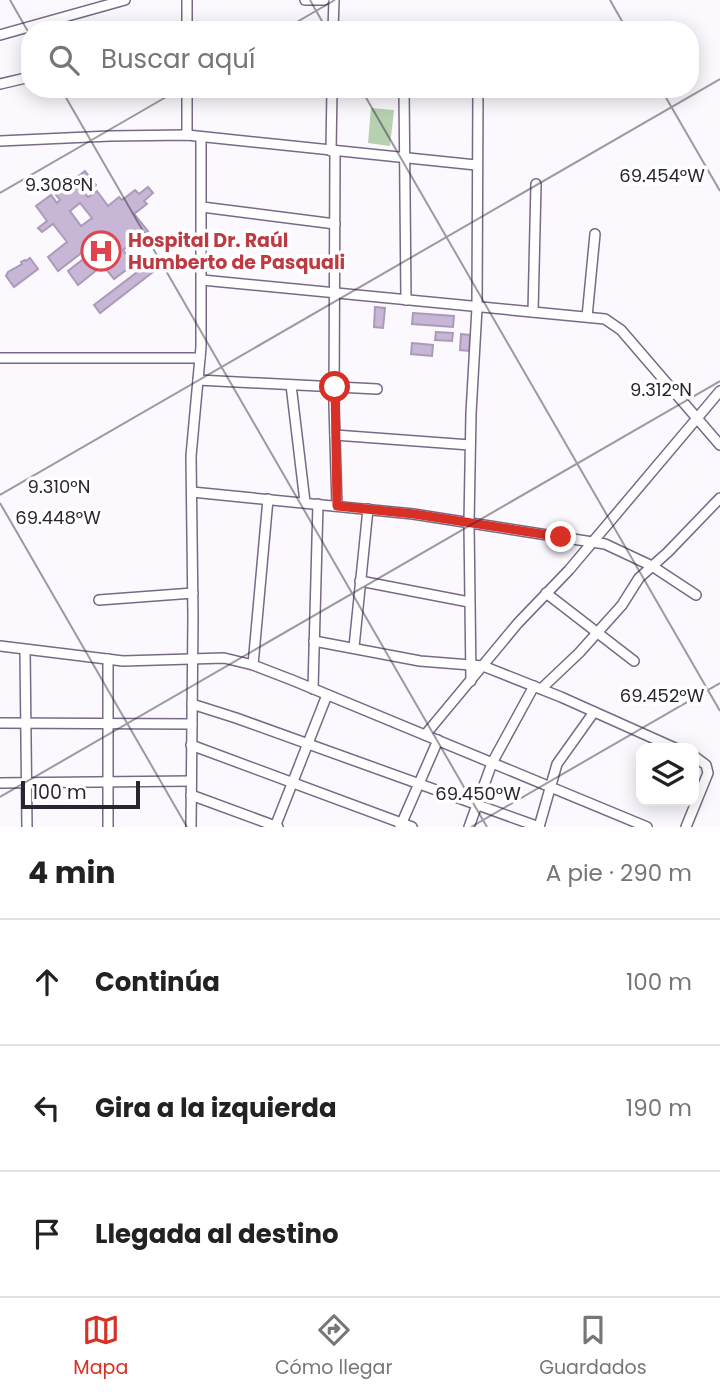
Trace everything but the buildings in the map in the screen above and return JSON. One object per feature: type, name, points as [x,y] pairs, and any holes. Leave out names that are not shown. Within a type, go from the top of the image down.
[{"type":"street","points":[[50,21],[125,0]]},
{"type":"street","points":[[186,21],[187,0]]},
{"type":"street","points":[[305,0],[324,0]]},
{"type":"street","points":[[333,21],[334,0]]},
{"type":"street","points":[[0,35],[21,29]]},
{"type":"street","points":[[0,84],[21,79]]},
{"type":"street","points":[[187,98],[187,135]]},
{"type":"street","points":[[332,98],[337,506]]},
{"type":"street","points":[[404,98],[407,300]]},
{"type":"street","points":[[471,681],[469,523],[477,308],[478,98]]},
{"type":"street","points":[[0,141],[187,135],[476,165]]},
{"type":"street","points":[[191,827],[191,456],[200,358],[201,137]]},
{"type":"street","points":[[534,313],[536,184]]},
{"type":"street","points":[[202,207],[335,223]]},
{"type":"street","points":[[587,317],[595,234]]},
{"type":"street","points":[[202,280],[605,319],[621,330],[720,445]]},
{"type":"street","points":[[0,358],[200,358]]},
{"type":"street","points":[[198,380],[377,388]]},
{"type":"street","points":[[291,385],[305,502]]},
{"type":"street","points":[[425,735],[518,623],[593,542],[720,391]]},
{"type":"street","points":[[335,435],[470,445]]},
{"type":"street","points":[[192,492],[368,509],[593,542],[614,548],[652,566],[696,595]]},
{"type":"street","points":[[469,827],[492,762],[538,688],[597,632],[622,605],[639,578],[720,498]]},
{"type":"street","points":[[253,665],[268,499]]},
{"type":"street","points":[[313,689],[318,504]]},
{"type":"street","points":[[354,647],[368,509]]},
{"type":"street","points":[[360,581],[469,602]]},
{"type":"street","points":[[99,600],[193,593]]},
{"type":"street","points":[[546,593],[634,661]]},
{"type":"street","points":[[314,641],[420,661],[483,666],[664,743]]},
{"type":"street","points":[[0,646],[123,661],[224,658],[253,665],[647,827]]},
{"type":"street","points":[[25,650],[27,827]]},
{"type":"street","points":[[108,659],[108,827]]},
{"type":"street","points":[[191,795],[277,827],[327,695]]},
{"type":"street","points":[[192,705],[236,718],[539,827],[557,764],[594,712]]},
{"type":"street","points":[[0,723],[192,724]]},
{"type":"street","points":[[401,825],[438,740]]},
{"type":"street","points":[[191,745],[412,827]]},
{"type":"street","points":[[699,760],[706,765],[708,773],[699,794]]},
{"type":"street","points":[[0,783],[191,782]]},
{"type":"street","points":[[685,827],[694,806]]},
{"type":"green space","points":[[371,108],[394,110],[390,146],[368,143]]},
{"type":"place","name":"Hospital Dr. Raúl Humberto de Pasquali","points":[[101,251]]},
{"type":"route","points":[[335,387],[337,506],[414,514],[561,537]]}]
